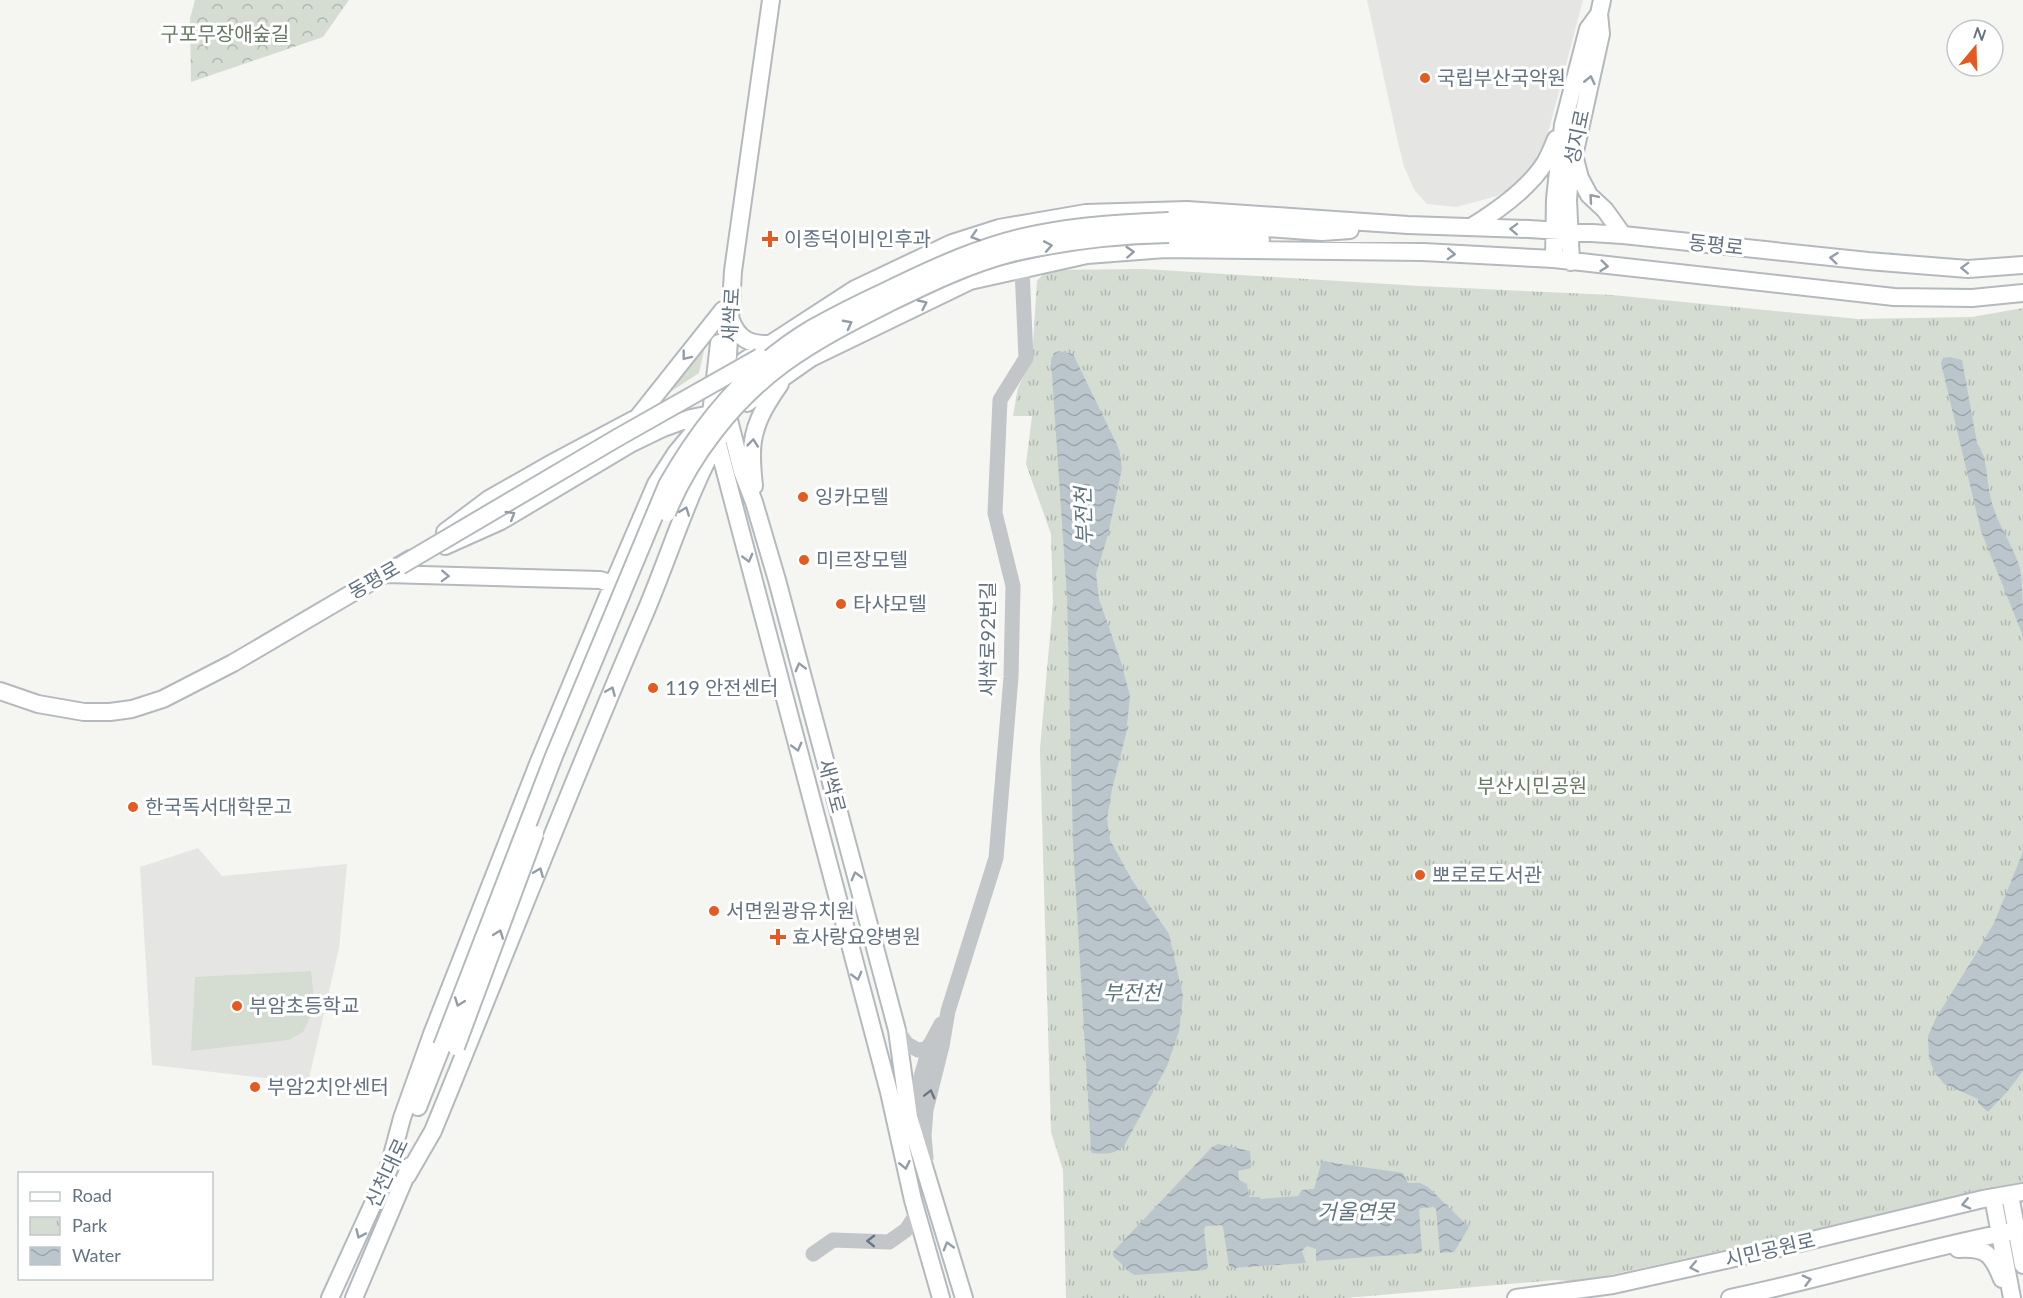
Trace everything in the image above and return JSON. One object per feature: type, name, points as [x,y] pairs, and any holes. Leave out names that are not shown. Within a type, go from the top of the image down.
[{"type":"main road","name":"새싹로","points":[[771,0],[727,315],[721,375],[711,414],[889,1092],[917,1213],[941,1298]]},
{"type":"main road","name":"성지로","points":[[1554,259],[1553,231],[1563,125],[1588,29],[1600,7]]},
{"type":"main road","name":"성지로","points":[[1570,262],[1568,200],[1570,174],[1601,34],[1600,7]]},
{"type":"main road","name":"성지로","points":[[1471,228],[1495,212],[1546,162],[1563,125]]},
{"type":"main road","points":[[1574,155],[1580,178],[1589,195],[1605,210],[1623,235]]},
{"type":"main road","name":"동평로","points":[[0,691],[38,704],[84,712],[132,709],[164,699],[226,667],[393,570],[489,499],[638,417],[721,375],[855,289],[952,243],[999,228],[1086,213],[1187,210],[1408,225],[1623,235],[1868,261],[1968,268],[2023,265]]},
{"type":"main road","points":[[393,570],[617,438],[808,331],[914,278],[1000,244],[1035,234],[1114,223],[1423,252]]},
{"type":"main road","points":[[449,1047],[670,505],[687,470],[724,422],[761,383],[805,349],[856,320],[911,292],[964,269],[1010,254],[1082,239],[1169,228],[1322,232],[1408,225]]},
{"type":"main road","points":[[407,1176],[437,1121],[605,705],[659,580],[689,500],[729,420],[746,404],[811,358],[846,340],[970,281],[1022,269],[1087,255],[1165,249],[1423,252]]},
{"type":"main road","name":"동평로","points":[[1423,252],[1554,259],[1894,297],[1972,298],[2023,293]]},
{"type":"main road","points":[[638,417],[727,315],[742,338],[757,345],[770,344]]},
{"type":"main road","points":[[449,1047],[554,756],[667,485],[686,450],[725,402],[747,378],[808,331]]},
{"type":"main road","name":"새싹로","points":[[721,375],[729,420],[742,471],[754,502],[777,580],[897,1030],[909,1117],[964,1298]]},
{"type":"main road","points":[[754,502],[753,435],[760,414],[785,376]]},
{"type":"main road","points":[[393,570],[501,521],[632,443],[653,433],[691,418],[711,414],[729,420]]},
{"type":"main road","points":[[388,1170],[402,1118],[432,1034],[538,764],[613,584],[656,484],[691,433],[711,414]]},
{"type":"main road","points":[[393,570],[600,580],[613,584]]},
{"type":"main road","name":"신천대로","points":[[330,1298],[414,1115],[449,1047]]},
{"type":"main road","name":"신천대로","points":[[354,1298],[407,1176],[449,1047]]},
{"type":"main road","points":[[2009,1195],[2014,1231],[2023,1264]]},
{"type":"main road","name":"시민공원로","points":[[1516,1298],[1613,1285],[2009,1195]]},
{"type":"main road","points":[[2012,1295],[2014,1231]]},
{"type":"main road","name":"시민공원로","points":[[1730,1298],[2014,1231]]},
{"type":"main road","points":[[1939,1247],[1969,1248],[1990,1254],[2001,1279],[2012,1295]]},
{"type":"street","name":"새싹로92번길","points":[[932,1193],[924,1136],[926,1110],[948,1011],[996,858],[1011,677],[1013,586],[994,513],[1000,400],[1026,358],[1022,269]]},
{"type":"street","name":"새싹로92번길","points":[[896,1130],[909,1117],[931,1043],[948,1011]]},
{"type":"street","points":[[897,1030],[907,1044],[918,1050],[926,1049],[931,1043]]},
{"type":"street","points":[[813,1254],[833,1240],[889,1242],[906,1230],[917,1213]]},
{"type":"shaded area","points":[[1367,0],[1583,0],[1542,156],[1517,184],[1497,196],[1456,207],[1427,204],[1415,191],[1404,167]]},
{"type":"shaded area","name":"부암초등학교","points":[[198,848],[222,876],[347,864],[339,948],[308,1083],[152,1065],[140,867]]},
{"type":"green space","name":"구포무장애숲길","points":[[195,0],[349,0],[323,37],[191,82],[190,19]]},
{"type":"green space","name":"부산시민공원","points":[[1145,269],[1612,295],[1858,319],[1972,317],[2023,308],[2023,1185],[1578,1282],[1556,1280],[1346,1298],[1066,1298],[1063,1170],[1051,1132],[1040,749],[1053,602],[1051,534],[1026,464],[1032,416],[1013,416],[1018,388],[1032,359],[1037,281],[1047,270]]},
{"type":"green space","points":[[705,346],[699,373],[667,394],[664,392]]},
{"type":"green space","points":[[311,971],[315,1007],[303,1032],[289,1040],[191,1051],[195,977]]},
{"type":"water","name":"부전천","points":[[1059,351],[1073,354],[1119,449],[1122,468],[1108,535],[1096,574],[1099,599],[1130,696],[1126,734],[1107,819],[1110,840],[1132,880],[1169,934],[1183,996],[1179,1031],[1167,1066],[1124,1146],[1117,1151],[1105,1154],[1092,1153],[1091,1149],[1073,843],[1067,597],[1051,360],[1054,353]]},
{"type":"water","points":[[1943,358],[1962,360],[1977,443],[1985,462],[1992,505],[2020,568],[2023,636],[1981,531],[1941,363]]},
{"type":"water","points":[[2023,852],[2023,1071],[1988,1112],[1978,1103],[1978,1099],[1944,1084],[1934,1071],[1929,1058],[1928,1036],[1936,1018],[1994,923]]},
{"type":"water","name":"거울연못","points":[[1218,1144],[1250,1151],[1251,1168],[1238,1171],[1239,1180],[1247,1184],[1249,1197],[1260,1197],[1260,1199],[1298,1196],[1302,1190],[1314,1189],[1322,1161],[1403,1173],[1408,1183],[1420,1183],[1428,1187],[1469,1227],[1454,1252],[1440,1253],[1436,1209],[1434,1207],[1421,1208],[1419,1210],[1422,1251],[1420,1253],[1316,1261],[1316,1249],[1307,1246],[1302,1251],[1306,1263],[1232,1268],[1229,1266],[1223,1227],[1221,1225],[1206,1226],[1204,1229],[1208,1268],[1205,1270],[1135,1275],[1131,1273],[1113,1256],[1113,1252],[1212,1147]]},
{"type":"place","name":"국립부산국악원","points":[[1425,78]]},
{"type":"place","name":"이종덕이비인후과","points":[[770,239]]},
{"type":"place","name":"잉카모텔","points":[[803,497]]},
{"type":"place","name":"미르장모텔","points":[[804,560]]},
{"type":"place","name":"타샤모텔","points":[[841,604]]},
{"type":"place","name":"119 안전센터","points":[[653,688]]},
{"type":"place","name":"한국독서대학문고","points":[[133,807]]},
{"type":"place","name":"뽀로로도서관","points":[[1420,875]]},
{"type":"place","name":"서면원광유치원","points":[[714,911]]},
{"type":"place","name":"효사랑요양병원","points":[[778,937]]},
{"type":"place","name":"부암초등학교","points":[[237,1006]]},
{"type":"place","name":"부암2치안센터","points":[[255,1087]]}]
